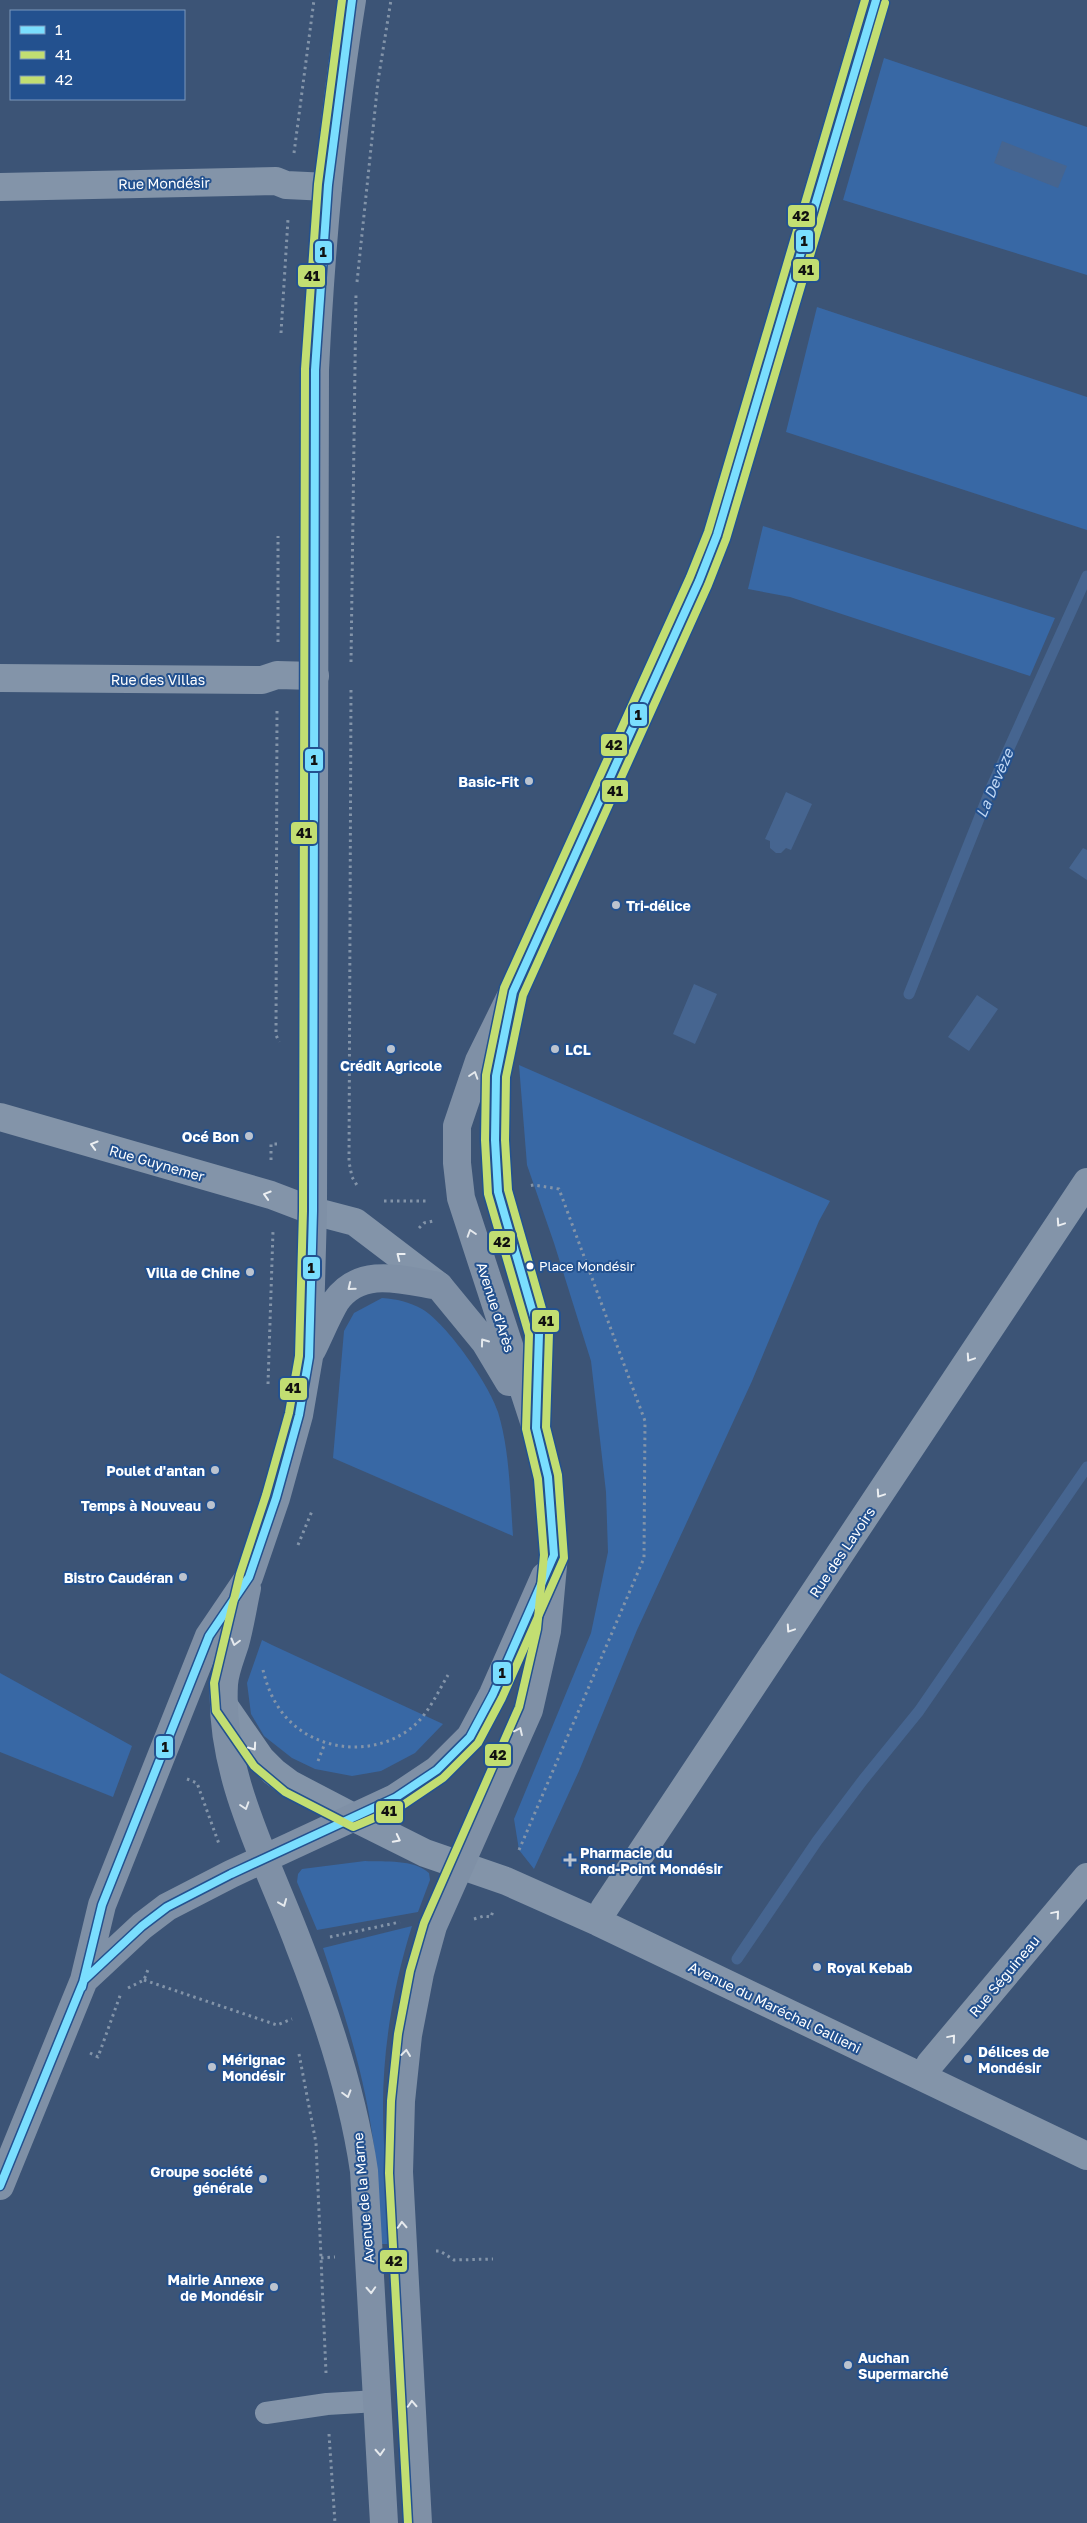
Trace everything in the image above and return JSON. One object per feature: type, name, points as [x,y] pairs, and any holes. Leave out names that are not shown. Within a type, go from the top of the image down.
[{"type":"main road","points":[[265,1858],[236,1779],[225,1707],[224,1683],[228,1663],[235,1644],[249,1577],[276,1498],[299,1415],[309,1357],[313,1211],[315,370],[320,275],[339,77],[352,0]]},
{"type":"main road","name":"Avenue d'Arès","points":[[536,1428],[461,1198],[457,1162],[457,1126],[479,1061],[513,992],[699,581],[717,535],[867,25],[876,0]]},
{"type":"main road","points":[[309,1357],[336,1302],[353,1284],[366,1279],[388,1277],[439,1286],[485,1342],[536,1428],[548,1477],[554,1555],[547,1631],[529,1710],[433,1926],[420,1973],[408,2035],[401,2101],[399,2172],[418,2523]]},
{"type":"main road","points":[[84,1980],[142,1926],[167,1906],[395,1798],[437,1770],[470,1737],[493,1694],[554,1555]]},
{"type":"main road","points":[[0,2186],[84,1980],[102,1905],[201,1654],[209,1636],[249,1577]]},
{"type":"main road","name":"Avenue de la Marne","points":[[265,1858],[300,1947],[334,2047],[358,2131],[364,2171],[384,2523]]},
{"type":"street","name":"Rue Mondésir","points":[[0,187],[276,181],[286,184],[328,187]]},
{"type":"street","name":"Rue des Villas","points":[[0,678],[262,680],[278,675],[315,676]]},
{"type":"street","name":"Rue Guynemer","points":[[0,1118],[271,1195],[313,1211]]},
{"type":"street","name":"Rue des Lavoirs","points":[[598,1922],[604,1910],[1087,1182]]},
{"type":"street","points":[[313,1211],[355,1222],[439,1286]]},
{"type":"street","points":[[225,1707],[261,1759],[290,1784],[424,1853],[460,1864]]},
{"type":"street","name":"Avenue du Maréchal Gallieni","points":[[460,1864],[506,1881],[598,1922],[1087,2156]]},
{"type":"street","name":"Rue Séguineau","points":[[924,2078],[930,2064],[1087,1876]]},
{"type":"lane","name":"Avenue d'Arès","points":[[513,992],[496,1076],[495,1140],[498,1192],[539,1334],[536,1428]]},
{"type":"lane","points":[[266,2413],[327,2404],[377,2401]]},
{"type":"path","points":[[351,671],[356,288],[378,81],[391,0]]},
{"type":"path","points":[[350,1145],[351,681]]},
{"type":"path","points":[[498,1192],[534,1185],[560,1190],[645,1420],[644,1558],[519,1850]]},
{"type":"path","points":[[355,1222],[372,1201],[443,1201],[461,1198]]},
{"type":"path","points":[[298,1547],[312,1511]]},
{"type":"path","points":[[263,1662],[268,1689],[277,1706],[290,1722],[307,1735],[325,1743],[345,1747],[365,1747],[384,1743],[402,1734],[418,1722],[448,1675]]},
{"type":"path","points":[[59,2041],[98,2056],[122,1991],[144,1980],[150,1964]]},
{"type":"path","points":[[144,1980],[277,2025],[293,2019]]},
{"type":"shaded area","points":[[884,58],[1087,127],[1087,275],[843,200]]},
{"type":"shaded area","points":[[1002,141],[1067,166],[1058,188],[994,163]]},
{"type":"shaded area","points":[[817,307],[1087,397],[1087,530],[786,432]]},
{"type":"shaded area","points":[[763,526],[1055,618],[1030,676],[790,597],[748,589]]},
{"type":"shaded area","points":[[786,792],[812,804],[791,850],[786,848],[781,853],[776,853],[770,848],[770,841],[765,839]]},
{"type":"shaded area","points":[[1083,848],[1087,850],[1087,880],[1069,868]]},
{"type":"shaded area","points":[[694,984],[717,994],[695,1044],[673,1034]]},
{"type":"shaded area","points":[[977,995],[998,1009],[969,1051],[948,1037]]},
{"type":"shaded area","points":[[519,1065],[830,1201],[819,1221],[752,1381],[637,1630],[579,1771],[534,1869],[519,1850],[514,1819],[591,1633],[608,1552],[606,1492],[591,1361],[527,1165]]},
{"type":"shaded area","points":[[382,1298],[412,1304],[432,1317],[455,1341],[486,1386],[498,1412],[505,1442],[513,1536],[333,1458],[344,1331],[354,1313]]},
{"type":"shaded area","points":[[262,1640],[443,1724],[415,1753],[381,1771],[352,1776],[315,1769],[292,1758],[264,1736],[251,1714],[247,1683]]},
{"type":"shaded area","points":[[0,1673],[132,1746],[113,1797],[0,1752]]},
{"type":"shaded area","points":[[365,1861],[407,1863],[429,1873],[430,1880],[418,1912],[317,1930],[297,1882],[298,1874],[302,1869]]},
{"type":"shaded area","points":[[412,1926],[395,1992],[387,2038],[383,2106],[392,2244],[380,2244],[376,2161],[368,2109],[352,2040],[323,1948]]},
{"type":"waterway","name":"La Devèze","points":[[909,994],[992,786],[1087,576]]},
{"type":"waterway","points":[[737,1959],[817,1841],[919,1711],[1087,1467]]},
{"type":"transit line","name":"41","points":[[342,0],[318,184],[305,369],[303,1211],[299,1356],[289,1413],[266,1495],[240,1574],[214,1683],[216,1711],[254,1766],[285,1792],[353,1827],[400,1807],[443,1778],[478,1743],[502,1698],[564,1558],[558,1475],[546,1427],[549,1333],[508,1190],[505,1140],[506,1077],[523,995],[708,585],[726,539],[885,3]]},
{"type":"transit line","name":"1","points":[[82,1987],[102,1905],[209,1636],[249,1577],[276,1498],[299,1415],[309,1357],[313,1211],[315,370],[328,185],[352,0]]},
{"type":"transit line","name":"42","points":[[408,2523],[389,2173],[391,2101],[398,2034],[410,1971],[424,1923],[519,1707],[537,1629],[544,1555],[538,1479],[526,1429],[529,1335],[488,1194],[485,1140],[486,1075],[504,988],[690,577],[708,532],[865,0]]},
{"type":"transit line","name":"1","points":[[0,2186],[84,1980],[142,1926],[167,1907],[231,1874],[395,1798],[437,1770],[470,1737],[493,1694],[554,1555],[548,1477],[536,1428],[539,1334],[498,1192],[495,1140],[496,1076],[513,992],[699,581],[717,535],[876,0]]},
{"type":"place","name":"Basic-Fit","points":[[529,781]]},
{"type":"place","name":"Tri-délice","points":[[616,905]]},
{"type":"place","name":"Crédit Agricole","points":[[391,1049]]},
{"type":"place","name":"LCL","points":[[555,1049]]},
{"type":"place","name":"Océ Bon","points":[[249,1136]]},
{"type":"place","name":"Place Mondésir","points":[[530,1266]]},
{"type":"place","name":"Villa de Chine","points":[[250,1272]]},
{"type":"place","name":"Poulet d'antan","points":[[215,1470]]},
{"type":"place","name":"Temps à Nouveau","points":[[211,1505]]},
{"type":"place","name":"Bistro Caudéran","points":[[183,1577]]},
{"type":"place","name":"Pharmacie du Rond-Point Mondésir","points":[[570,1860]]},
{"type":"place","name":"Royal Kebab","points":[[817,1967]]},
{"type":"place","name":"Délices de Mondésir","points":[[968,2059]]},
{"type":"place","name":"Mérignac Mondésir","points":[[212,2067]]},
{"type":"place","name":"Groupe société générale","points":[[263,2179]]},
{"type":"place","name":"Mairie Annexe de Mondésir","points":[[274,2287]]},
{"type":"place","name":"Auchan Supermarché","points":[[848,2365]]}]
